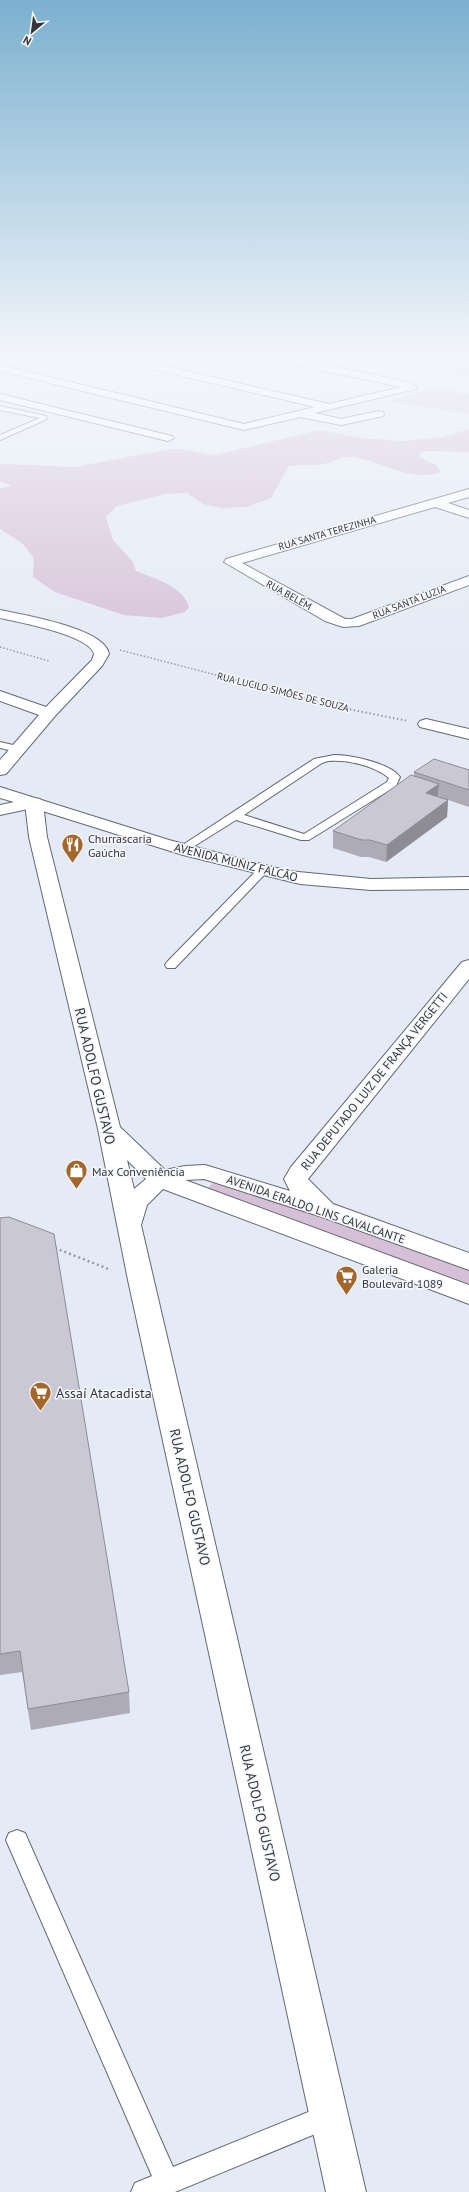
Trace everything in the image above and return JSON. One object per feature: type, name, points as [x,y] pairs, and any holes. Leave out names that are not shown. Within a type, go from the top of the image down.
[{"type":"street","name":"RUA SANTA TEREZINHA","points":[[232,560],[469,493]]},
{"type":"street","points":[[434,502],[469,514]]},
{"type":"street","name":"RUA BELÉM","points":[[232,560],[232,563],[311,608],[343,623],[350,624]]},
{"type":"street","name":"RUA SANTA LUZIA","points":[[350,624],[469,580]]},
{"type":"street","points":[[0,614],[84,636],[98,645],[102,651],[102,657],[49,713],[0,770]]},
{"type":"street","points":[[0,696],[49,713]]},
{"type":"street","points":[[426,724],[469,734]]},
{"type":"street","name":"AVENIDA MUNIZ FALCÃO","points":[[0,792],[181,850],[262,871],[310,880],[361,884],[413,886],[469,883]]},
{"type":"street","points":[[0,810],[34,803]]},
{"type":"street","name":"RUA ADOLFO GUSTAVO","points":[[34,803],[38,837],[109,1129],[141,1280],[346,2192]]},
{"type":"street","name":"RUA DEPUTADO LUIZ DE FRANÇA VERGETTI","points":[[330,1211],[299,1186],[296,1179],[299,1172],[469,966]]},
{"type":"street","points":[[109,1129],[162,1180],[469,1295]]},
{"type":"street","name":"AVENIDA ERALDO LINS CAVALCANTE","points":[[129,1226],[135,1205],[145,1192],[173,1174],[187,1171],[205,1172],[330,1211],[469,1262]]},
{"type":"lane","points":[[0,746],[18,749]]},
{"type":"lane","points":[[181,850],[236,816],[318,761],[327,758],[340,758],[369,765],[396,777],[392,784],[305,838],[236,816]]},
{"type":"lane","points":[[172,965],[262,871]]},
{"type":"lane","points":[[17,1840],[168,2182]]},
{"type":"lane","points":[[144,2192],[328,2116]]},
{"type":"path","name":"RUA LUCILO SIMÕES DE SOUZA","points":[[98,645],[322,704],[426,724]]},
{"type":"path","points":[[0,647],[49,661]]},
{"type":"path","points":[[47,1244],[97,1266],[141,1280]]},
{"type":"shaded area","points":[[127,457],[346,457],[323,464],[289,466],[271,498],[247,507],[222,508],[203,504],[187,493],[166,494],[117,506],[106,517],[113,540],[133,562],[136,571],[159,580],[175,589],[186,600],[189,607],[185,612],[162,618],[124,615],[55,592],[33,577],[34,558],[22,543],[0,529],[0,488],[12,486],[0,481],[0,465],[75,467]]},
{"type":"shaded area","points":[[354,457],[420,457],[436,465],[441,472],[430,475],[418,475],[396,470]]},
{"type":"shaded area","points":[[216,1180],[469,1271],[469,1288],[213,1195],[208,1188]]},
{"type":"building","points":[[434,759],[469,770],[469,790],[414,772]]},
{"type":"building","points":[[411,775],[439,784],[426,793],[448,800],[387,845],[370,840],[362,840],[333,831]]},
{"type":"building","name":"Assaí Atacadista","points":[[9,1217],[54,1234],[129,1692],[28,1709],[20,1651],[0,1654],[0,1218]]},
{"type":"place","name":"Churrascaria Gaúcha","points":[[73,864]]},
{"type":"place","name":"Max Conveniência","points":[[76,1190]]},
{"type":"place","name":"Galeria Boulevard 1089","points":[[346,1296]]},
{"type":"place","name":"Assaí Atacadista","points":[[41,1412]]}]
